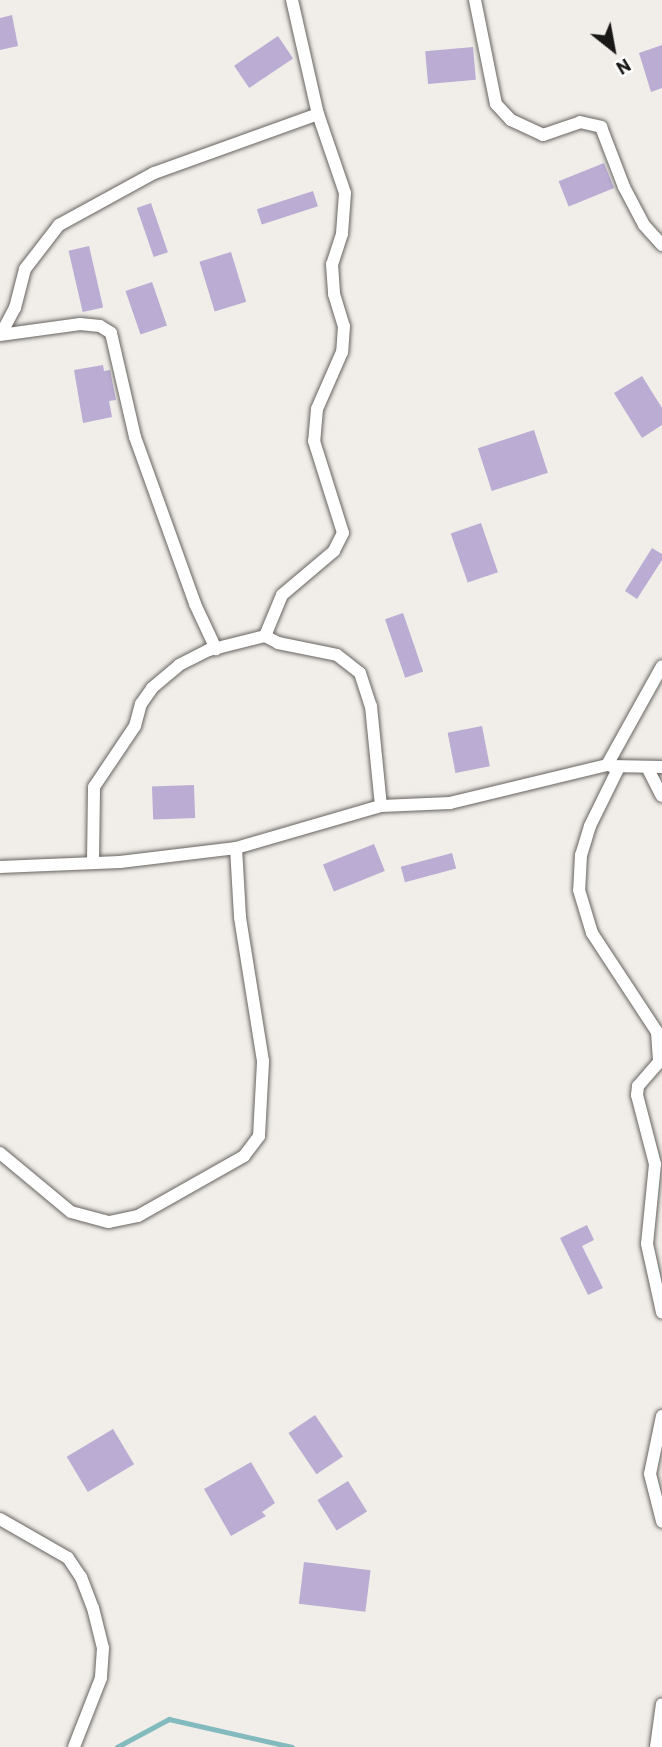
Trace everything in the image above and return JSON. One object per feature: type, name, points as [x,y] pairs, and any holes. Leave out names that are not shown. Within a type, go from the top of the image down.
[{"type":"street","points":[[265,636],[282,595],[334,551],[343,533],[314,441],[317,409],[342,352],[344,326],[334,295],[332,264],[342,234],[345,193],[318,114],[292,0]]},
{"type":"street","points":[[475,0],[496,103],[511,120],[543,135],[580,122],[601,127],[624,187],[644,225],[662,245]]},
{"type":"street","points":[[216,649],[194,604],[135,438],[118,349],[111,334],[100,326],[80,324],[1,335],[25,269],[37,248],[67,220],[154,173],[318,114]]},
{"type":"street","points":[[93,861],[94,787],[135,726],[141,704],[179,665],[216,649],[265,636],[278,643],[337,655],[360,673],[371,706],[381,806]]},
{"type":"street","points":[[662,666],[613,766],[590,826],[581,855],[579,890],[592,933],[657,1032],[659,1062],[638,1086],[637,1095],[655,1164],[647,1244],[662,1312]]},
{"type":"street","points":[[0,867],[172,858],[236,848],[381,806],[450,803],[613,766],[648,769],[662,767]]},
{"type":"street","points":[[648,769],[662,796]]},
{"type":"street","points":[[0,1153],[71,1212],[109,1222],[138,1216],[244,1156],[259,1136],[262,1061],[240,917],[236,848]]},
{"type":"street","points":[[662,1416],[650,1474],[662,1521]]},
{"type":"street","points":[[0,1519],[68,1558],[81,1577],[93,1608],[103,1648],[101,1678],[74,1747]]},
{"type":"street","points":[[656,1747],[662,1704]]},
{"type":"building","points":[[12,15],[18,46],[0,50],[0,18]]},
{"type":"building","points":[[278,36],[293,58],[249,88],[234,66]]},
{"type":"building","points":[[662,45],[662,88],[651,92],[639,53]]},
{"type":"building","points":[[473,47],[476,80],[428,84],[425,51]]},
{"type":"building","points":[[604,163],[614,188],[569,206],[559,181]]},
{"type":"building","points":[[313,191],[318,206],[262,224],[257,209]]},
{"type":"building","points":[[151,203],[168,252],[154,257],[137,208]]},
{"type":"building","points":[[89,246],[103,307],[83,312],[69,251]]},
{"type":"building","points":[[231,252],[246,302],[215,311],[199,262]]},
{"type":"building","points":[[152,282],[167,325],[141,335],[126,291]]},
{"type":"building","points":[[103,365],[104,371],[110,370],[116,400],[109,401],[112,417],[83,423],[74,370]]},
{"type":"building","points":[[642,376],[662,408],[662,425],[642,438],[614,393]]},
{"type":"building","points":[[534,430],[548,473],[492,491],[478,448]]},
{"type":"building","points":[[481,523],[498,572],[468,583],[451,533]]},
{"type":"building","points":[[652,548],[662,554],[662,560],[637,599],[625,591]]},
{"type":"building","points":[[403,613],[423,672],[405,678],[385,619]]},
{"type":"building","points":[[482,726],[490,766],[455,773],[448,733]]},
{"type":"building","points":[[194,785],[195,818],[153,819],[152,786]]},
{"type":"building","points":[[374,844],[385,871],[334,891],[323,865]]},
{"type":"building","points":[[452,853],[456,868],[405,882],[401,867]]},
{"type":"building","points":[[587,1225],[594,1240],[582,1246],[603,1288],[588,1295],[560,1238]]},
{"type":"building","points":[[315,1415],[343,1456],[316,1474],[288,1433]]},
{"type":"building","points":[[113,1429],[134,1464],[88,1492],[67,1457]]},
{"type":"building","points":[[251,1462],[275,1503],[262,1512],[266,1516],[231,1536],[204,1489]]},
{"type":"building","points":[[348,1481],[367,1512],[337,1531],[317,1500]]},
{"type":"building","points":[[304,1562],[371,1570],[365,1612],[299,1604]]},
{"type":"waterway","points":[[117,1747],[169,1719],[292,1747]]}]
